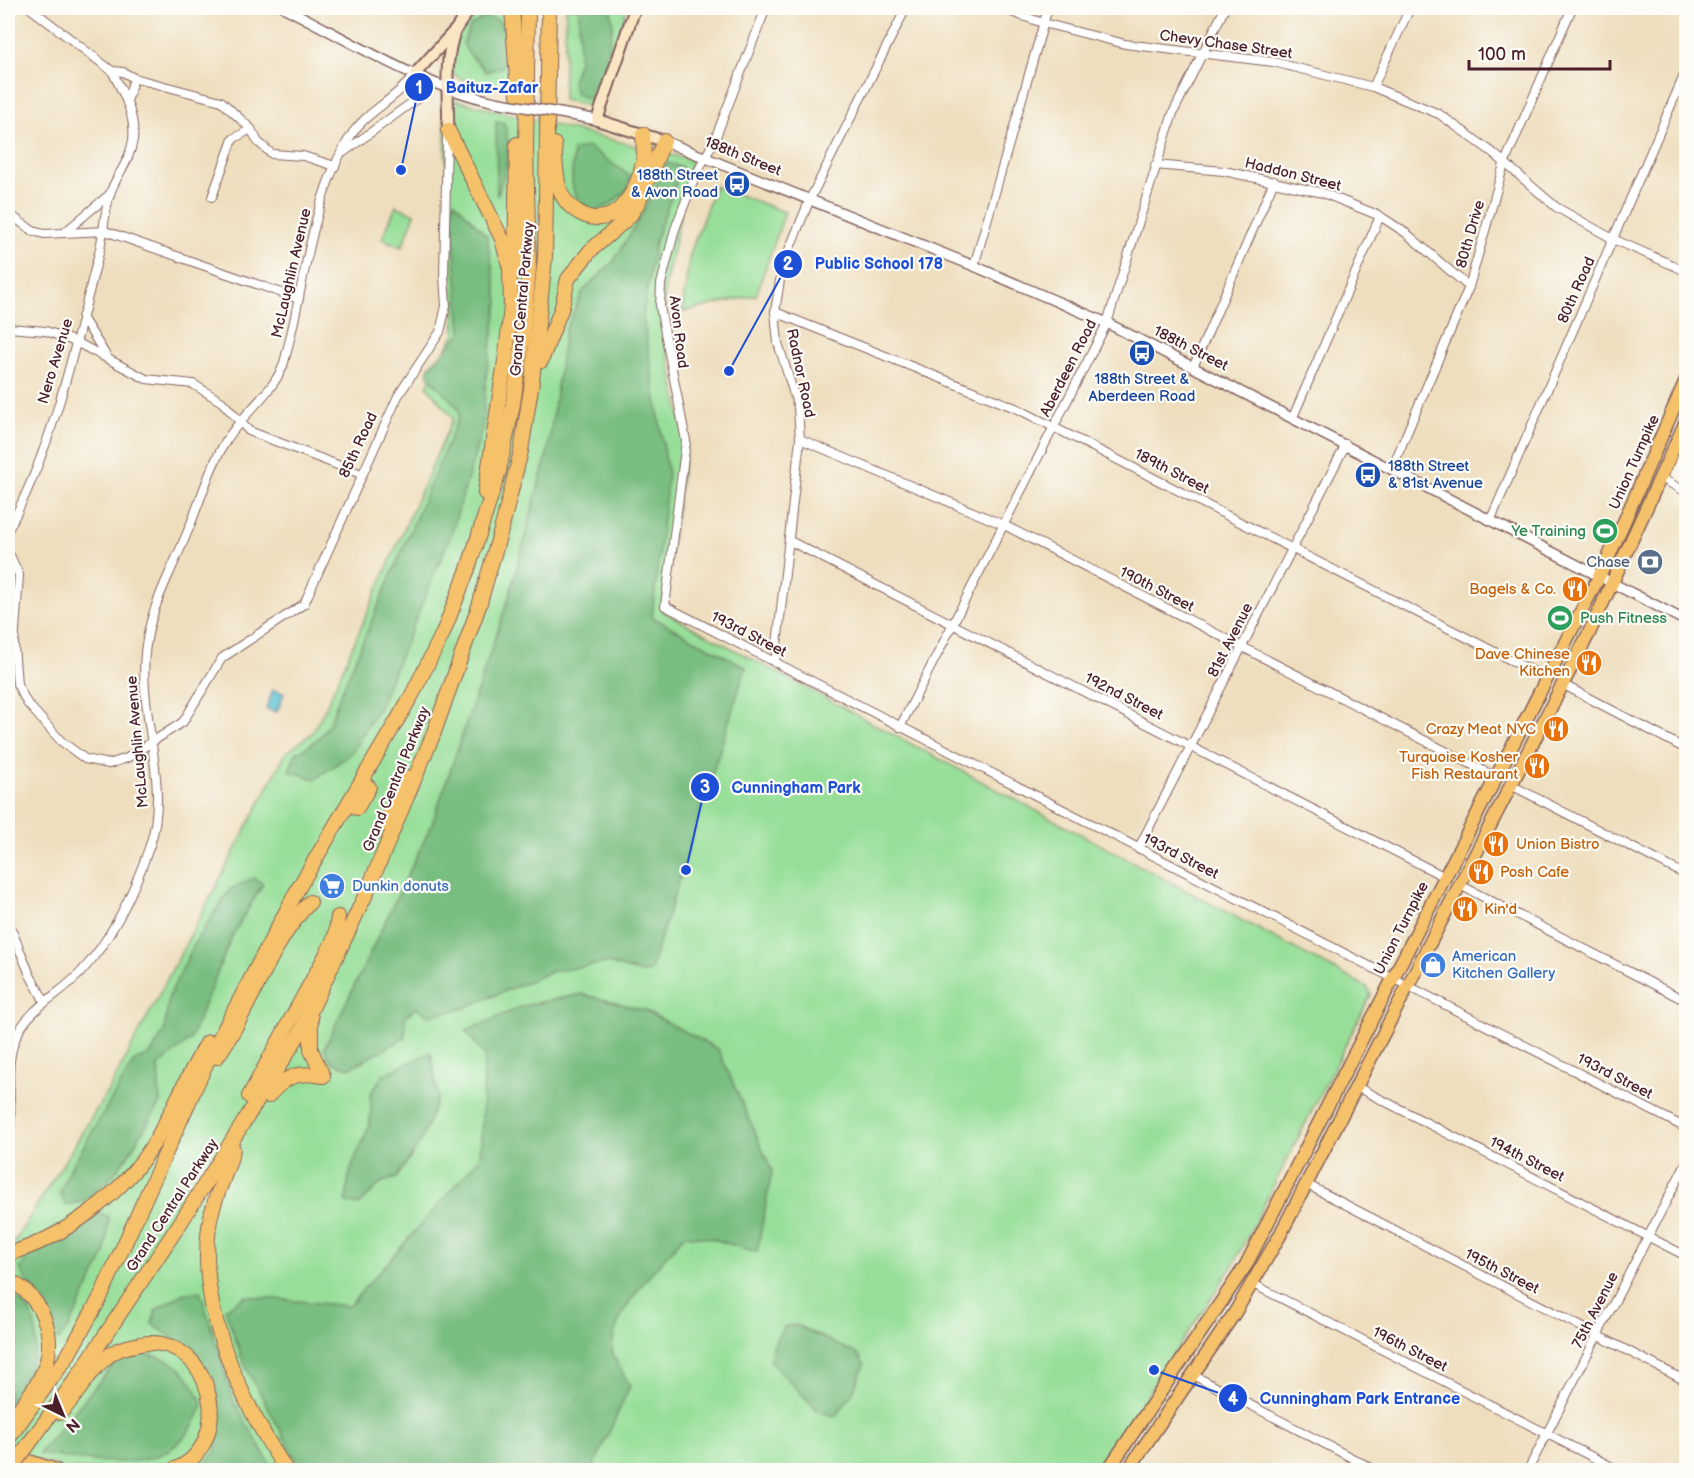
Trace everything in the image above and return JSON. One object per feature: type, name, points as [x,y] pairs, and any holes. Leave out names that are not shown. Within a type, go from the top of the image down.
[{"type":"highway","points":[[479,538],[503,377],[515,259],[518,104],[512,8]]},
{"type":"highway","name":"Grand Central Parkway","points":[[9,1432],[67,1357],[100,1298],[192,1090],[299,887],[396,724],[443,633],[479,538],[507,438],[519,371],[526,302],[528,8]]},
{"type":"highway","name":"Grand Central Parkway","points":[[9,1470],[36,1435],[181,1222],[312,1010],[398,821],[445,704],[479,606],[504,523],[521,451],[532,382],[545,257],[549,8]]},
{"type":"highway","points":[[547,92],[558,182],[568,204],[584,215],[592,218],[607,216],[626,204],[643,162],[643,134]]},
{"type":"highway","points":[[448,130],[504,245],[509,260],[511,306]]},
{"type":"highway","points":[[532,382],[562,307],[568,279],[590,251],[634,210],[664,141]]},
{"type":"highway","points":[[386,824],[445,704]]},
{"type":"highway","points":[[357,808],[375,776],[396,724]]},
{"type":"highway","points":[[192,1090],[229,1040],[286,930],[309,902]]},
{"type":"highway","points":[[181,1222],[219,1147],[301,1004],[335,937],[338,917]]},
{"type":"highway","points":[[8,1254],[39,1242],[66,1226],[112,1191],[138,1165],[167,1121],[197,1059],[243,991]]},
{"type":"highway","points":[[286,1470],[261,1427],[228,1358],[211,1296],[207,1253],[208,1227],[216,1195],[230,1165],[238,1133],[287,1076],[303,1073],[323,1076],[313,1056],[309,1041],[312,1010]]},
{"type":"highway","points":[[8,1280],[22,1288],[37,1304],[44,1317],[49,1346],[42,1374],[9,1432]]},
{"type":"highway","points":[[36,1435],[75,1398],[98,1367],[116,1351],[148,1343],[171,1345],[188,1357],[200,1374],[210,1395],[211,1419],[205,1439],[195,1456],[183,1467],[173,1470]]},
{"type":"main road","points":[[415,74],[456,29],[471,8]]},
{"type":"main road","points":[[635,8],[597,120],[664,141]]},
{"type":"main road","points":[[449,90],[448,64],[456,29]]},
{"type":"main road","name":"85th Road","points":[[448,130],[449,90]]},
{"type":"main road","name":"Union Turnpike","points":[[1108,1470],[1246,1265],[1599,576],[1686,380]]},
{"type":"main road","name":"Union Turnpike","points":[[1128,1470],[1253,1284],[1614,583],[1686,421]]},
{"type":"main road","points":[[8,1454],[56,1470]]},
{"type":"street","points":[[30,8],[112,71],[123,72],[135,78],[221,101],[251,129],[258,142],[272,154],[303,156],[335,166]]},
{"type":"street","points":[[285,8],[449,90],[495,102],[597,120]]},
{"type":"street","name":"Avon Road","points":[[665,606],[686,441],[660,307],[661,284],[675,229],[766,8]]},
{"type":"street","name":"Radnor Road","points":[[775,663],[800,439],[798,407],[778,343],[775,312],[782,267],[810,199],[906,8]]},
{"type":"street","name":"Chevy Chase Street","points":[[1000,8],[1043,23],[1125,44],[1273,62],[1373,87],[1439,114],[1491,152],[1556,207],[1613,238],[1686,271]]},
{"type":"street","points":[[974,266],[1048,8]]},
{"type":"street","name":"Aberdeen Road","points":[[900,727],[1107,322],[1173,112],[1225,8]]},
{"type":"street","points":[[1373,87],[1410,8]]},
{"type":"street","name":"80th Drive","points":[[1392,468],[1469,287],[1504,164],[1572,8]]},
{"type":"street","name":"Nero Avenue","points":[[8,530],[28,492],[76,342],[105,231],[110,194],[128,160],[133,139],[132,117],[112,71]]},
{"type":"street","name":"80th Road","points":[[1491,519],[1686,71]]},
{"type":"street","name":"McLaughlin Avenue","points":[[8,1142],[10,1046],[26,1020],[75,979],[96,954],[121,912],[144,861],[154,832],[156,813],[143,674],[151,620],[212,468],[240,420],[280,373],[322,201],[340,155],[352,133],[403,90],[415,74]]},
{"type":"street","name":"Nero Avenue","points":[[127,102],[135,78]]},
{"type":"street","name":"McLaughlin Avenue","points":[[340,155],[434,84]]},
{"type":"street","points":[[212,197],[233,139],[251,129]]},
{"type":"street","name":"85th Road","points":[[8,551],[19,575],[14,645],[17,684],[27,703],[61,741],[85,759],[109,764],[127,758],[183,722],[222,658],[304,604],[398,396],[428,353],[444,322],[448,130]]},
{"type":"street","name":"188th Street","points":[[664,141],[1107,322],[1686,621]]},
{"type":"street","name":"Haddon Street","points":[[1155,165],[1224,171],[1323,193],[1380,216],[1406,233],[1469,287]]},
{"type":"street","points":[[1194,365],[1274,181]]},
{"type":"street","name":"Nero Avenue","points":[[65,232],[110,194]]},
{"type":"street","points":[[8,213],[33,231],[44,234],[105,231],[299,299]]},
{"type":"street","points":[[1293,417],[1380,216]]},
{"type":"street","name":"189th Street","points":[[775,312],[1018,409],[1054,426],[1546,678]]},
{"type":"street","points":[[82,318],[107,358]]},
{"type":"street","points":[[8,328],[46,332],[76,342],[146,378],[193,384],[222,402],[249,431],[361,474]]},
{"type":"street","name":"190th Street","points":[[800,439],[1004,525],[1496,777]]},
{"type":"street","name":"81st Avenue","points":[[1138,849],[1346,444]]},
{"type":"street","points":[[1661,478],[1686,492]]},
{"type":"street","name":"192nd Street","points":[[790,541],[1444,877]]},
{"type":"street","name":"193rd Street","points":[[665,606],[1686,1128]]},
{"type":"street","points":[[1562,684],[1686,749]]},
{"type":"street","points":[[1509,784],[1686,875]]},
{"type":"street","points":[[1460,885],[1686,1001]]},
{"type":"street","points":[[8,921],[30,975],[45,1002]]},
{"type":"street","name":"194th Street","points":[[1355,1086],[1686,1256]]},
{"type":"street","name":"75th Avenue","points":[[1528,1470],[1686,1163]]},
{"type":"street","name":"195th Street","points":[[1306,1184],[1686,1381]]},
{"type":"street","name":"196th Street","points":[[1253,1284],[1618,1470]]},
{"type":"street","points":[[1193,1375],[1375,1470]]},
{"type":"green space","points":[[476,8],[507,8],[515,91],[461,79],[451,73],[458,33]]},
{"type":"green space","points":[[566,8],[627,8],[600,94],[594,94],[593,100],[586,105],[563,100]]},
{"type":"green space","points":[[579,8],[615,8],[611,12],[613,25],[600,92],[589,99],[576,94],[572,81],[579,61]]},
{"type":"green space","points":[[485,17],[498,20],[505,31],[509,48],[505,66],[486,72],[463,43],[471,25]]},
{"type":"green space","points":[[541,64],[541,122],[692,160],[664,292],[667,347],[686,445],[662,611],[1367,987],[1371,995],[1233,1265],[1097,1470],[68,1470],[8,1451],[8,1252],[110,1088],[286,753],[312,733],[326,707],[453,418],[427,386],[455,333],[443,97],[537,121]]},
{"type":"green space","points":[[496,122],[504,123],[508,142],[506,168],[497,196]]},
{"type":"green space","points":[[589,147],[630,176],[628,189],[609,205],[594,212],[578,199],[572,186],[573,150]]},
{"type":"green space","points":[[667,163],[682,167],[655,241],[643,316],[668,475],[652,617],[746,667],[650,972],[642,973],[607,963],[553,971],[462,1009],[427,1016],[416,1007],[405,1017],[405,1038],[350,1068],[333,1063],[324,1049],[432,824],[510,594],[548,450],[565,331],[583,291],[614,261],[642,214]]},
{"type":"green space","points":[[715,186],[785,212],[756,295],[682,312],[690,254]]},
{"type":"green space","points":[[454,201],[487,236],[498,302],[486,378],[483,426],[452,532],[379,707],[351,754],[315,779],[289,771],[296,753],[318,738],[331,720],[459,417],[458,408],[428,376],[428,368],[461,333],[452,212]]},
{"type":"green space","points":[[396,206],[415,214],[402,247],[382,239]]},
{"type":"green space","points":[[254,878],[263,884],[232,936],[190,1040],[158,1066],[160,1103],[127,1157],[109,1180],[81,1202],[66,1205],[60,1193],[67,1174],[134,1061],[150,1055],[164,1032],[169,996],[197,939],[230,889]]},
{"type":"green space","points":[[581,994],[644,1010],[718,1049],[772,1171],[757,1252],[710,1238],[685,1235],[650,1274],[627,1307],[618,1323],[613,1339],[614,1357],[630,1386],[592,1470],[302,1470],[244,1364],[225,1309],[246,1296],[349,1306],[480,1158],[485,1056],[466,1031],[523,1006]]},
{"type":"green space","points":[[431,1052],[438,1098],[420,1143],[396,1178],[382,1182],[359,1205],[346,1202],[350,1171],[370,1121],[370,1095],[383,1075]]},
{"type":"green space","points":[[100,1213],[109,1217],[105,1254],[68,1329],[58,1340],[52,1336],[43,1302],[20,1269],[29,1255],[82,1227]]},
{"type":"green space","points":[[200,1291],[234,1401],[273,1470],[201,1470],[216,1451],[218,1409],[215,1386],[195,1353],[152,1324],[156,1310],[182,1294]]},
{"type":"green space","points":[[8,1296],[24,1304],[32,1317],[36,1330],[36,1345],[28,1374],[8,1412]]},
{"type":"green space","points":[[796,1325],[859,1355],[864,1365],[852,1394],[836,1416],[819,1412],[769,1360],[777,1337],[784,1327]]},
{"type":"green space","points":[[135,1353],[170,1361],[178,1366],[191,1381],[203,1404],[191,1428],[177,1444],[159,1455],[117,1462],[39,1454],[114,1364]]},
{"type":"water","points":[[273,690],[284,693],[277,712],[266,709]]},
{"type":"place","name":"Baituz-Zafar","points":[[401,170]]},
{"type":"place","name":"188th Street & Avon Road","points":[[737,184]]},
{"type":"place","name":"188th Street & Aberdeen Road","points":[[1142,353]]},
{"type":"place","name":"Public School 178","points":[[729,371]]},
{"type":"place","name":"188th Street & 81st Avenue","points":[[1368,475]]},
{"type":"place","name":"Ye Training","points":[[1605,531]]},
{"type":"place","name":"Chase","points":[[1650,562]]},
{"type":"place","name":"Bagels & Co.","points":[[1575,589]]},
{"type":"place","name":"Push Fitness","points":[[1560,618]]},
{"type":"place","name":"Dave Chinese Kitchen","points":[[1589,663]]},
{"type":"place","name":"Crazy Meat NYC","points":[[1556,729]]},
{"type":"place","name":"Turquoise Kosher Fish Restaurant","points":[[1537,766]]},
{"type":"place","name":"Union Bistro","points":[[1496,844]]},
{"type":"place","name":"Cunningham Park","points":[[686,870]]},
{"type":"place","name":"Posh Cafe","points":[[1481,872]]},
{"type":"place","name":"Dunkin donuts","points":[[332,886]]},
{"type":"place","name":"Kin'd","points":[[1465,909]]},
{"type":"place","name":"American Kitchen Gallery","points":[[1433,965]]},
{"type":"place","name":"Cunningham Park Entrance","points":[[1154,1370]]}]
